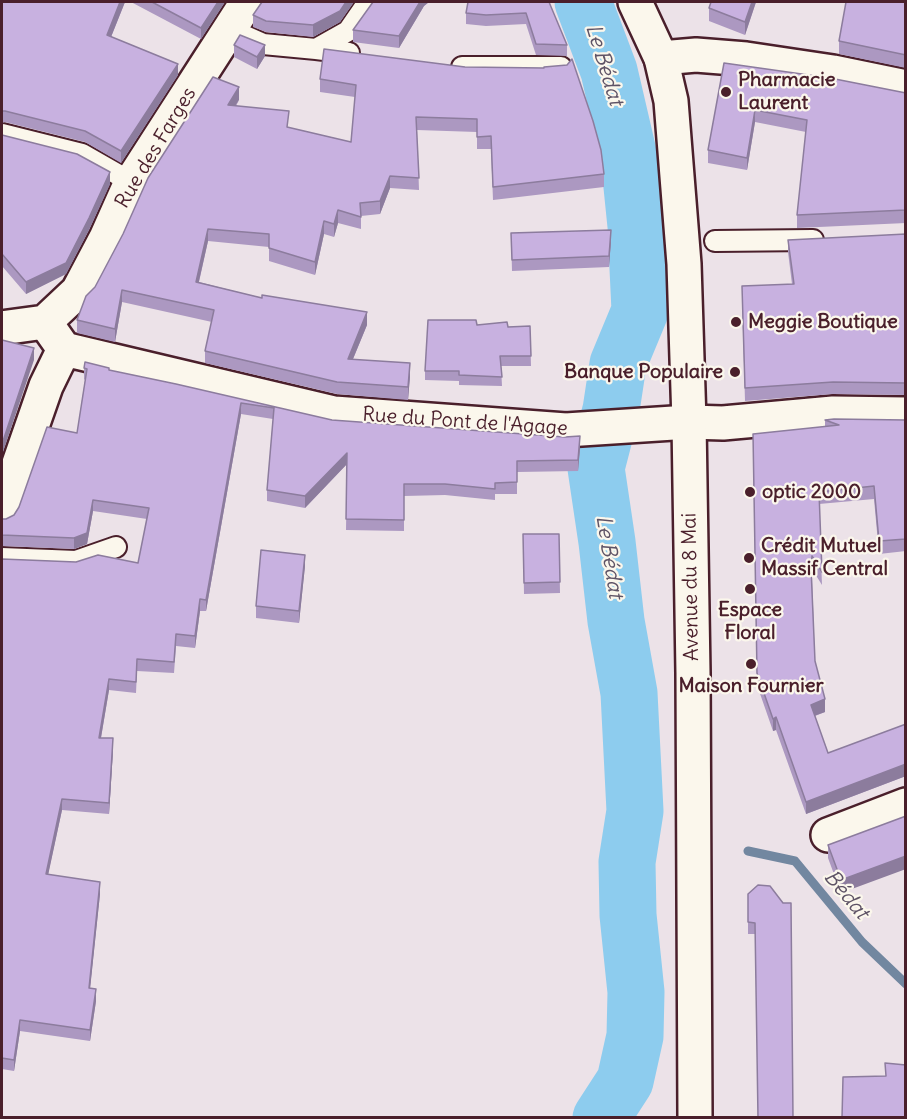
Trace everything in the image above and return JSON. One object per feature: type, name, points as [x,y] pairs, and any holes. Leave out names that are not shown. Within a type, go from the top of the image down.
[{"type":"street","name":"Rue des Farges","points":[[45,322],[78,291],[106,238],[131,182],[247,2]]},
{"type":"street","name":"Avenue du 8 Mai","points":[[636,2],[661,58],[671,101],[684,264],[689,422],[695,1118]]},
{"type":"street","points":[[661,58],[696,55],[746,59],[833,72],[906,87]]},
{"type":"street","points":[[2,328],[45,322],[64,350],[46,386],[2,512]]},
{"type":"street","name":"Rue du Pont de l'Agage","points":[[64,350],[334,413],[566,430],[689,422],[723,423],[833,413],[906,414]]},
{"type":"street","points":[[828,835],[906,805]]},
{"type":"lane","points":[[316,49],[348,31],[368,2]]},
{"type":"lane","points":[[229,29],[263,44],[362,55]]},
{"type":"lane","points":[[442,65],[465,68],[561,67]]},
{"type":"lane","points":[[2,134],[82,154],[131,182]]},
{"type":"lane","points":[[716,241],[828,239]]},
{"type":"lane","points":[[2,558],[76,561],[116,547]]},
{"type":"building","points":[[2,2],[120,2],[107,35],[178,64],[121,151],[85,131],[2,111]]},
{"type":"building","points":[[152,2],[218,2],[201,28]]},
{"type":"building","points":[[262,2],[346,2],[340,11],[313,25],[266,21],[253,15]]},
{"type":"building","points":[[373,2],[420,2],[399,36],[353,30]]},
{"type":"building","points":[[468,2],[549,2],[567,45],[536,44],[526,13],[486,15],[466,13]]},
{"type":"building","points":[[711,2],[752,2],[745,22],[709,8]]},
{"type":"building","points":[[846,2],[906,2],[906,55],[839,41]]},
{"type":"building","points":[[240,35],[265,45],[257,57],[234,45]]},
{"type":"building","points":[[324,49],[465,67],[544,68],[567,65],[572,59],[593,121],[601,150],[604,174],[493,187],[491,136],[477,137],[477,119],[416,117],[419,178],[390,176],[380,201],[360,203],[361,217],[338,210],[334,224],[324,221],[315,262],[269,248],[269,234],[208,229],[196,282],[262,298],[262,295],[367,312],[348,359],[410,363],[408,387],[337,382],[205,351],[214,310],[122,290],[115,329],[77,320],[86,296],[95,287],[123,234],[148,178],[213,77],[239,87],[228,105],[289,111],[287,127],[351,142],[356,85],[320,79]]},
{"type":"building","points":[[724,63],[830,78],[906,93],[906,210],[797,215],[807,120],[755,110],[747,158],[708,150]]},
{"type":"building","points":[[2,135],[77,154],[110,172],[66,263],[26,282],[2,254]]},
{"type":"building","points":[[611,230],[609,256],[512,260],[511,233]]},
{"type":"building","points":[[906,234],[906,383],[833,382],[745,388],[742,286],[794,284],[788,240]]},
{"type":"building","points":[[428,320],[476,320],[477,325],[507,322],[508,327],[530,326],[531,356],[500,356],[502,377],[459,375],[459,371],[425,371]]},
{"type":"building","points":[[2,340],[34,348],[2,444]]},
{"type":"building","points":[[85,362],[109,368],[109,370],[332,420],[565,437],[580,436],[578,460],[517,461],[517,482],[495,483],[495,489],[445,484],[404,484],[404,520],[346,519],[347,453],[305,496],[267,490],[274,408],[241,403],[206,600],[200,599],[195,636],[176,634],[174,662],[137,659],[136,682],[109,679],[99,738],[113,738],[109,803],[62,799],[46,874],[100,882],[89,988],[96,989],[90,1030],[20,1020],[14,1060],[2,1058],[2,559],[76,562],[98,555],[138,563],[149,508],[93,500],[87,533],[74,538],[2,535],[2,519],[14,515],[19,507],[47,427],[77,433],[87,369],[84,368]]},
{"type":"building","points":[[825,420],[906,420],[906,539],[879,541],[874,486],[819,492],[822,572],[812,556],[811,568],[815,661],[825,699],[811,705],[828,753],[906,724],[906,764],[806,802],[776,717],[773,719],[757,673],[753,434],[839,425]]},
{"type":"building","points":[[523,534],[559,534],[560,582],[524,583]]},
{"type":"building","points":[[261,550],[305,555],[299,611],[256,606]]},
{"type":"building","points":[[906,816],[906,856],[841,880],[828,845]]},
{"type":"building","points":[[758,885],[770,886],[783,903],[791,903],[793,1118],[758,1118],[755,923],[748,922],[748,894]]},
{"type":"building","points":[[885,1063],[906,1065],[906,1118],[842,1118],[843,1077],[886,1076]]},
{"type":"waterway","name":"Le Bédat","points":[[583,2],[609,71],[629,157],[636,226],[640,311],[618,364],[611,410],[596,468],[616,621],[629,693],[635,811],[627,862],[628,915],[636,992],[635,1036],[625,1081],[601,1118]]},
{"type":"waterway","name":"Bédat","points":[[748,851],[795,861],[862,942],[906,984]]},
{"type":"place","name":"Pharmacie Laurent","points":[[726,92]]},
{"type":"place","name":"Meggie Boutique","points":[[736,322]]},
{"type":"place","name":"Banque Populaire","points":[[735,372]]},
{"type":"place","name":"optic 2000","points":[[750,492]]},
{"type":"place","name":"Crédit Mutuel Massif Central","points":[[749,558]]},
{"type":"place","name":"Espace Floral","points":[[750,589]]},
{"type":"place","name":"Maison Fournier","points":[[751,664]]}]
